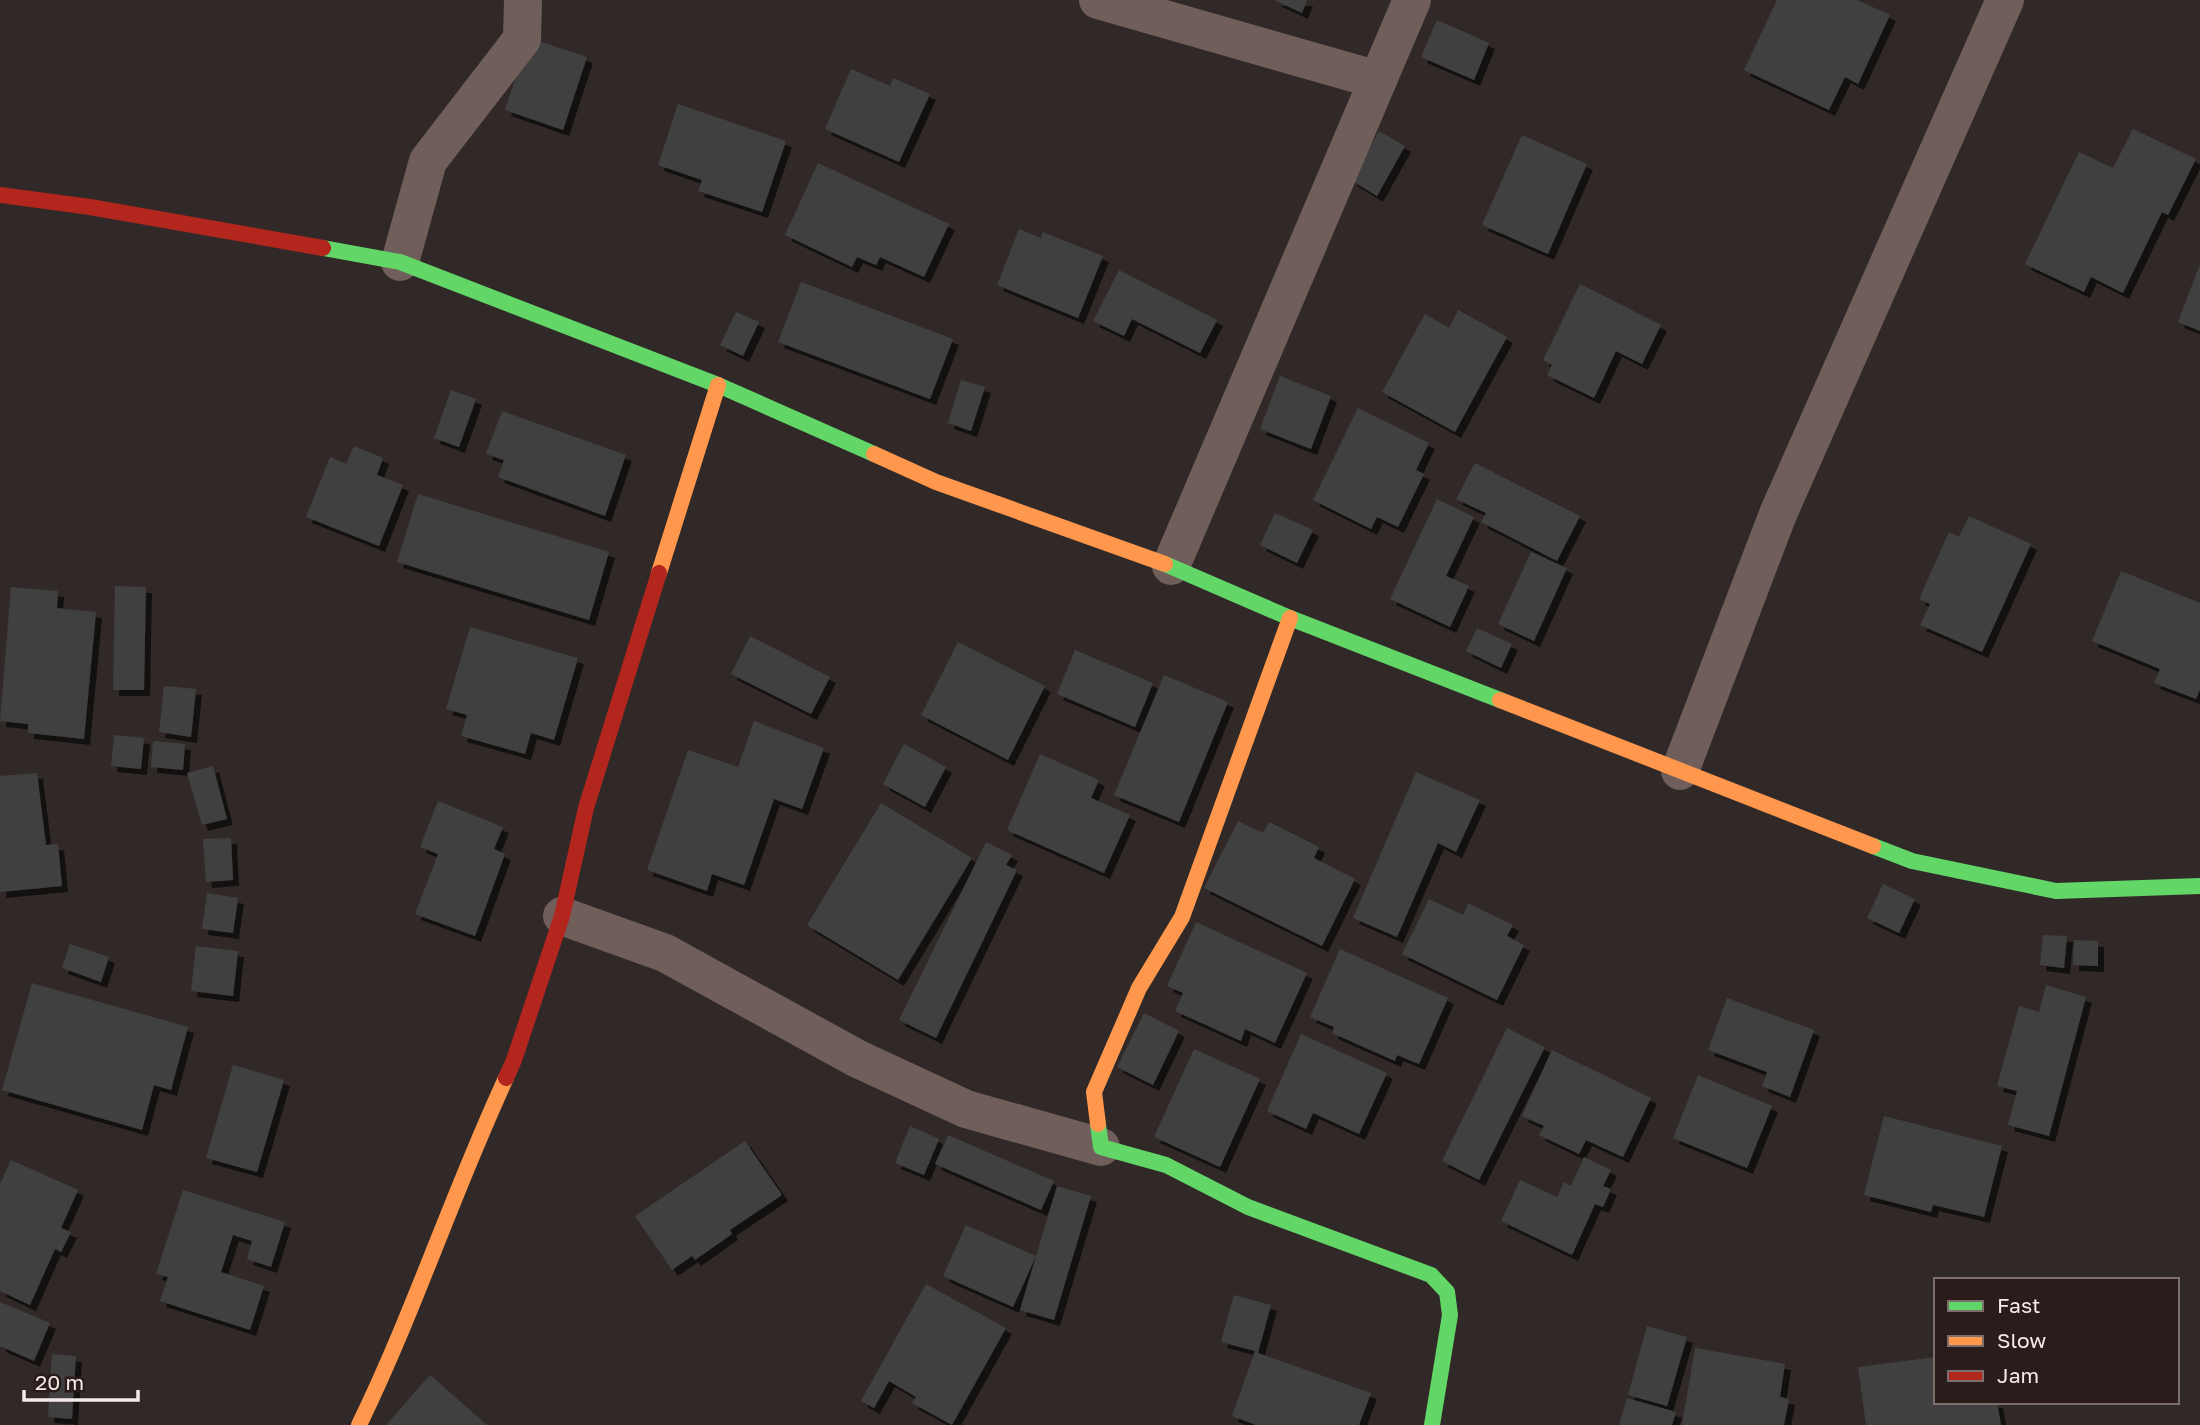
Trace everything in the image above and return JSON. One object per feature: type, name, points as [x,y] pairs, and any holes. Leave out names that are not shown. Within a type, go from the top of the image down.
[{"type":"street","points":[[400,262],[429,161],[522,39],[523,0]]},
{"type":"street","points":[[1098,0],[1378,80]]},
{"type":"street","points":[[1171,566],[1412,0]]},
{"type":"street","points":[[1680,771],[1778,514],[2005,0]]},
{"type":"street","points":[[0,195],[90,207],[400,262],[718,385],[936,482],[1171,566],[1290,618],[1912,861],[2056,891],[2200,886]]},
{"type":"street","points":[[359,1425],[386,1370],[473,1149],[514,1060],[562,915],[586,808],[718,385]]},
{"type":"street","points":[[1101,1147],[1094,1092],[1139,988],[1182,917],[1290,618]]},
{"type":"street","points":[[562,915],[666,953],[858,1059],[966,1109],[1166,1165],[1248,1207],[1432,1275],[1447,1292],[1450,1315],[1432,1425]]},
{"type":"building","points":[[1274,0],[1307,0],[1302,13]]},
{"type":"building","points":[[1777,0],[1857,0],[1890,15],[1858,84],[1845,77],[1829,110],[1744,70]]},
{"type":"building","points":[[1437,20],[1489,43],[1474,80],[1421,57]]},
{"type":"building","points":[[529,38],[587,57],[563,130],[505,110]]},
{"type":"building","points":[[851,69],[890,86],[893,78],[930,94],[899,162],[825,129]]},
{"type":"building","points":[[678,104],[786,141],[762,212],[698,191],[702,180],[658,165]]},
{"type":"building","points":[[2133,129],[2196,159],[2168,215],[2162,212],[2123,293],[2091,277],[2084,292],[2025,264],[2079,152],[2113,168]]},
{"type":"building","points":[[1379,131],[1405,146],[1377,196],[1351,180]]},
{"type":"building","points":[[1522,135],[1587,164],[1548,254],[1482,225]]},
{"type":"building","points":[[818,163],[949,224],[924,277],[880,257],[876,265],[857,257],[852,267],[785,235]]},
{"type":"building","points":[[1019,229],[1041,238],[1043,232],[1103,256],[1078,318],[997,285]]},
{"type":"building","points":[[2200,264],[2200,331],[2178,322]]},
{"type":"building","points":[[1119,270],[1217,320],[1200,353],[1132,319],[1124,336],[1093,321]]},
{"type":"building","points":[[801,282],[953,339],[930,399],[778,342]]},
{"type":"building","points":[[1580,284],[1661,325],[1642,364],[1616,351],[1594,398],[1547,375],[1552,365],[1543,360]]},
{"type":"building","points":[[1458,310],[1507,337],[1455,432],[1382,392],[1425,314],[1449,328]]},
{"type":"building","points":[[736,312],[759,322],[743,356],[720,345]]},
{"type":"building","points":[[1280,376],[1331,396],[1311,449],[1260,429]]},
{"type":"building","points":[[961,380],[985,387],[971,431],[948,423]]},
{"type":"building","points":[[451,390],[476,399],[459,447],[434,438]]},
{"type":"building","points":[[1358,408],[1429,443],[1416,470],[1424,474],[1398,527],[1377,517],[1371,529],[1313,500]]},
{"type":"building","points":[[502,411],[626,455],[605,516],[498,477],[504,460],[486,454]]},
{"type":"building","points":[[354,446],[383,458],[377,475],[403,485],[379,546],[306,517],[330,457],[346,464]]},
{"type":"building","points":[[1475,463],[1580,516],[1557,561],[1481,522],[1486,513],[1456,499]]},
{"type":"building","points":[[418,494],[609,552],[589,620],[397,562]]},
{"type":"building","points":[[1437,499],[1474,517],[1446,576],[1469,586],[1450,627],[1390,599]]},
{"type":"building","points":[[1275,513],[1313,530],[1297,563],[1260,545]]},
{"type":"building","points":[[1969,516],[2031,544],[1982,652],[1920,625],[1930,604],[1919,599],[1949,532],[1959,537]]},
{"type":"building","points":[[1531,552],[1567,568],[1534,641],[1498,624]]},
{"type":"building","points":[[2121,571],[2200,603],[2200,690],[2196,699],[2154,683],[2160,669],[2092,641]]},
{"type":"building","points":[[115,586],[146,587],[144,690],[113,690]]},
{"type":"building","points":[[11,587],[58,591],[57,608],[96,612],[84,739],[28,733],[28,724],[0,721]]},
{"type":"building","points":[[470,627],[578,658],[554,740],[531,733],[525,754],[461,736],[467,715],[446,709]]},
{"type":"building","points":[[1477,628],[1512,644],[1501,668],[1466,651]]},
{"type":"building","points":[[750,636],[830,677],[811,714],[731,674]]},
{"type":"building","points":[[958,642],[1045,686],[1008,760],[921,715]]},
{"type":"building","points":[[1075,650],[1153,683],[1135,727],[1057,694]]},
{"type":"building","points":[[1164,675],[1228,702],[1179,822],[1114,795]]},
{"type":"building","points":[[164,686],[196,689],[191,737],[159,732]]},
{"type":"building","points":[[754,721],[824,748],[802,809],[774,799],[744,885],[712,874],[707,891],[647,870],[688,750],[738,767]]},
{"type":"building","points":[[114,735],[144,738],[141,769],[111,766]]},
{"type":"building","points":[[153,741],[185,744],[183,770],[151,767]]},
{"type":"building","points":[[904,744],[946,767],[925,807],[883,784]]},
{"type":"building","points":[[1040,754],[1099,780],[1091,798],[1130,815],[1104,873],[1007,830]]},
{"type":"building","points":[[213,766],[227,819],[202,825],[187,773]]},
{"type":"building","points":[[1416,772],[1480,800],[1456,852],[1438,843],[1397,937],[1353,918]]},
{"type":"building","points":[[37,773],[46,845],[58,844],[62,886],[0,892],[0,776]]},
{"type":"building","points":[[438,801],[503,827],[494,849],[505,854],[475,936],[415,914],[438,854],[420,847]]},
{"type":"building","points":[[881,803],[972,858],[898,980],[807,925]]},
{"type":"building","points":[[1238,821],[1263,833],[1269,822],[1319,847],[1314,858],[1355,879],[1322,946],[1204,888]]},
{"type":"building","points":[[231,838],[233,880],[206,882],[203,839]]},
{"type":"building","points":[[986,842],[1012,855],[1006,865],[1017,870],[936,1038],[899,1020]]},
{"type":"building","points":[[1883,884],[1915,899],[1899,933],[1867,918]]},
{"type":"building","points":[[207,893],[238,898],[233,933],[202,929]]},
{"type":"building","points":[[1429,899],[1463,915],[1468,903],[1513,925],[1507,936],[1524,945],[1497,1000],[1402,954]]},
{"type":"building","points":[[1196,922],[1307,973],[1275,1043],[1245,1029],[1241,1041],[1175,1011],[1183,993],[1167,986]]},
{"type":"building","points":[[2043,935],[2067,936],[2064,968],[2040,965]]},
{"type":"building","points":[[2074,940],[2098,941],[2098,966],[2073,965]]},
{"type":"building","points":[[70,944],[109,957],[101,982],[62,968]]},
{"type":"building","points":[[196,946],[238,951],[233,996],[191,991]]},
{"type":"building","points":[[1340,949],[1448,998],[1419,1064],[1397,1055],[1395,1061],[1332,1033],[1334,1027],[1310,1017]]},
{"type":"building","points":[[32,983],[188,1027],[171,1090],[154,1085],[142,1130],[2,1090]]},
{"type":"building","points":[[2046,985],[2086,997],[2049,1136],[2008,1125],[2017,1091],[1997,1086],[2019,1006],[2039,1012]]},
{"type":"building","points":[[1727,998],[1814,1030],[1790,1097],[1762,1086],[1767,1072],[1708,1050]]},
{"type":"building","points":[[1144,1013],[1179,1031],[1153,1085],[1117,1067]]},
{"type":"building","points":[[1507,1028],[1545,1047],[1479,1180],[1442,1161]]},
{"type":"building","points":[[1301,1034],[1387,1073],[1359,1134],[1313,1113],[1306,1129],[1267,1111]]},
{"type":"building","points":[[1194,1049],[1260,1079],[1220,1167],[1154,1137]]},
{"type":"building","points":[[1552,1050],[1651,1098],[1623,1157],[1586,1140],[1579,1154],[1539,1135],[1544,1126],[1522,1116]]},
{"type":"building","points":[[233,1065],[284,1080],[257,1172],[206,1158]]},
{"type":"building","points":[[1698,1075],[1772,1106],[1747,1168],[1673,1138]]},
{"type":"building","points":[[1884,1116],[2002,1146],[1984,1217],[1933,1205],[1931,1212],[1864,1195]]},
{"type":"building","points":[[910,1126],[939,1139],[924,1175],[895,1163]]},
{"type":"building","points":[[948,1135],[1054,1181],[1041,1210],[935,1164]]},
{"type":"building","points":[[745,1141],[782,1195],[730,1230],[732,1234],[695,1260],[692,1256],[672,1270],[635,1216]]},
{"type":"building","points":[[1584,1157],[1611,1170],[1603,1186],[1611,1189],[1603,1207],[1595,1204],[1572,1255],[1501,1221],[1520,1180],[1557,1197],[1564,1182],[1571,1186]]},
{"type":"building","points":[[11,1160],[78,1190],[61,1228],[71,1232],[61,1252],[55,1249],[30,1305],[0,1291],[0,1184]]},
{"type":"building","points":[[1057,1186],[1091,1196],[1054,1320],[1020,1310]]},
{"type":"building","points":[[183,1190],[285,1222],[271,1267],[247,1259],[252,1241],[233,1235],[221,1272],[264,1286],[250,1330],[160,1301],[168,1277],[156,1274]]},
{"type":"building","points":[[966,1225],[1036,1256],[1013,1307],[943,1276]]},
{"type":"building","points":[[926,1284],[1006,1328],[952,1425],[912,1403],[916,1397],[889,1381],[874,1408],[861,1401]]},
{"type":"building","points":[[1234,1295],[1271,1305],[1258,1353],[1371,1393],[1359,1425],[1256,1425],[1232,1416],[1255,1351],[1221,1342]]},
{"type":"building","points":[[0,1302],[50,1323],[34,1361],[0,1346]]},
{"type":"building","points":[[1647,1326],[1687,1337],[1667,1406],[1628,1395]]},
{"type":"building","points":[[1695,1348],[1785,1364],[1780,1397],[1789,1399],[1784,1425],[1682,1425]]},
{"type":"building","points":[[52,1354],[76,1356],[72,1419],[48,1417]]},
{"type":"building","points":[[1934,1357],[1934,1404],[1997,1404],[2001,1425],[1866,1425],[1858,1367]]},
{"type":"building","points":[[430,1375],[487,1425],[386,1425]]},
{"type":"building","points":[[1627,1398],[1676,1412],[1672,1425],[1619,1425]]},
{"type":"traffic: fast","points":[[323,248],[400,262],[718,385],[874,454]]},
{"type":"traffic: fast","points":[[1165,564],[1290,618],[1500,700]]},
{"type":"traffic: fast","points":[[1873,846],[1912,861],[2056,891],[2200,886]]},
{"type":"traffic: fast","points":[[1098,1124],[1101,1147],[1166,1165],[1248,1207],[1431,1275],[1447,1292],[1450,1315],[1432,1425]]},
{"type":"traffic: slow","points":[[659,573],[718,385]]},
{"type":"traffic: slow","points":[[874,454],[936,482],[1165,564]]},
{"type":"traffic: slow","points":[[1098,1124],[1094,1092],[1139,988],[1182,917],[1290,618]]},
{"type":"traffic: slow","points":[[1500,700],[1873,846]]},
{"type":"traffic: slow","points":[[359,1425],[398,1339],[468,1164],[506,1078]]},
{"type":"traffic: jam","points":[[0,195],[90,207],[323,248]]},
{"type":"traffic: jam","points":[[506,1078],[562,916],[586,808],[659,573]]}]
